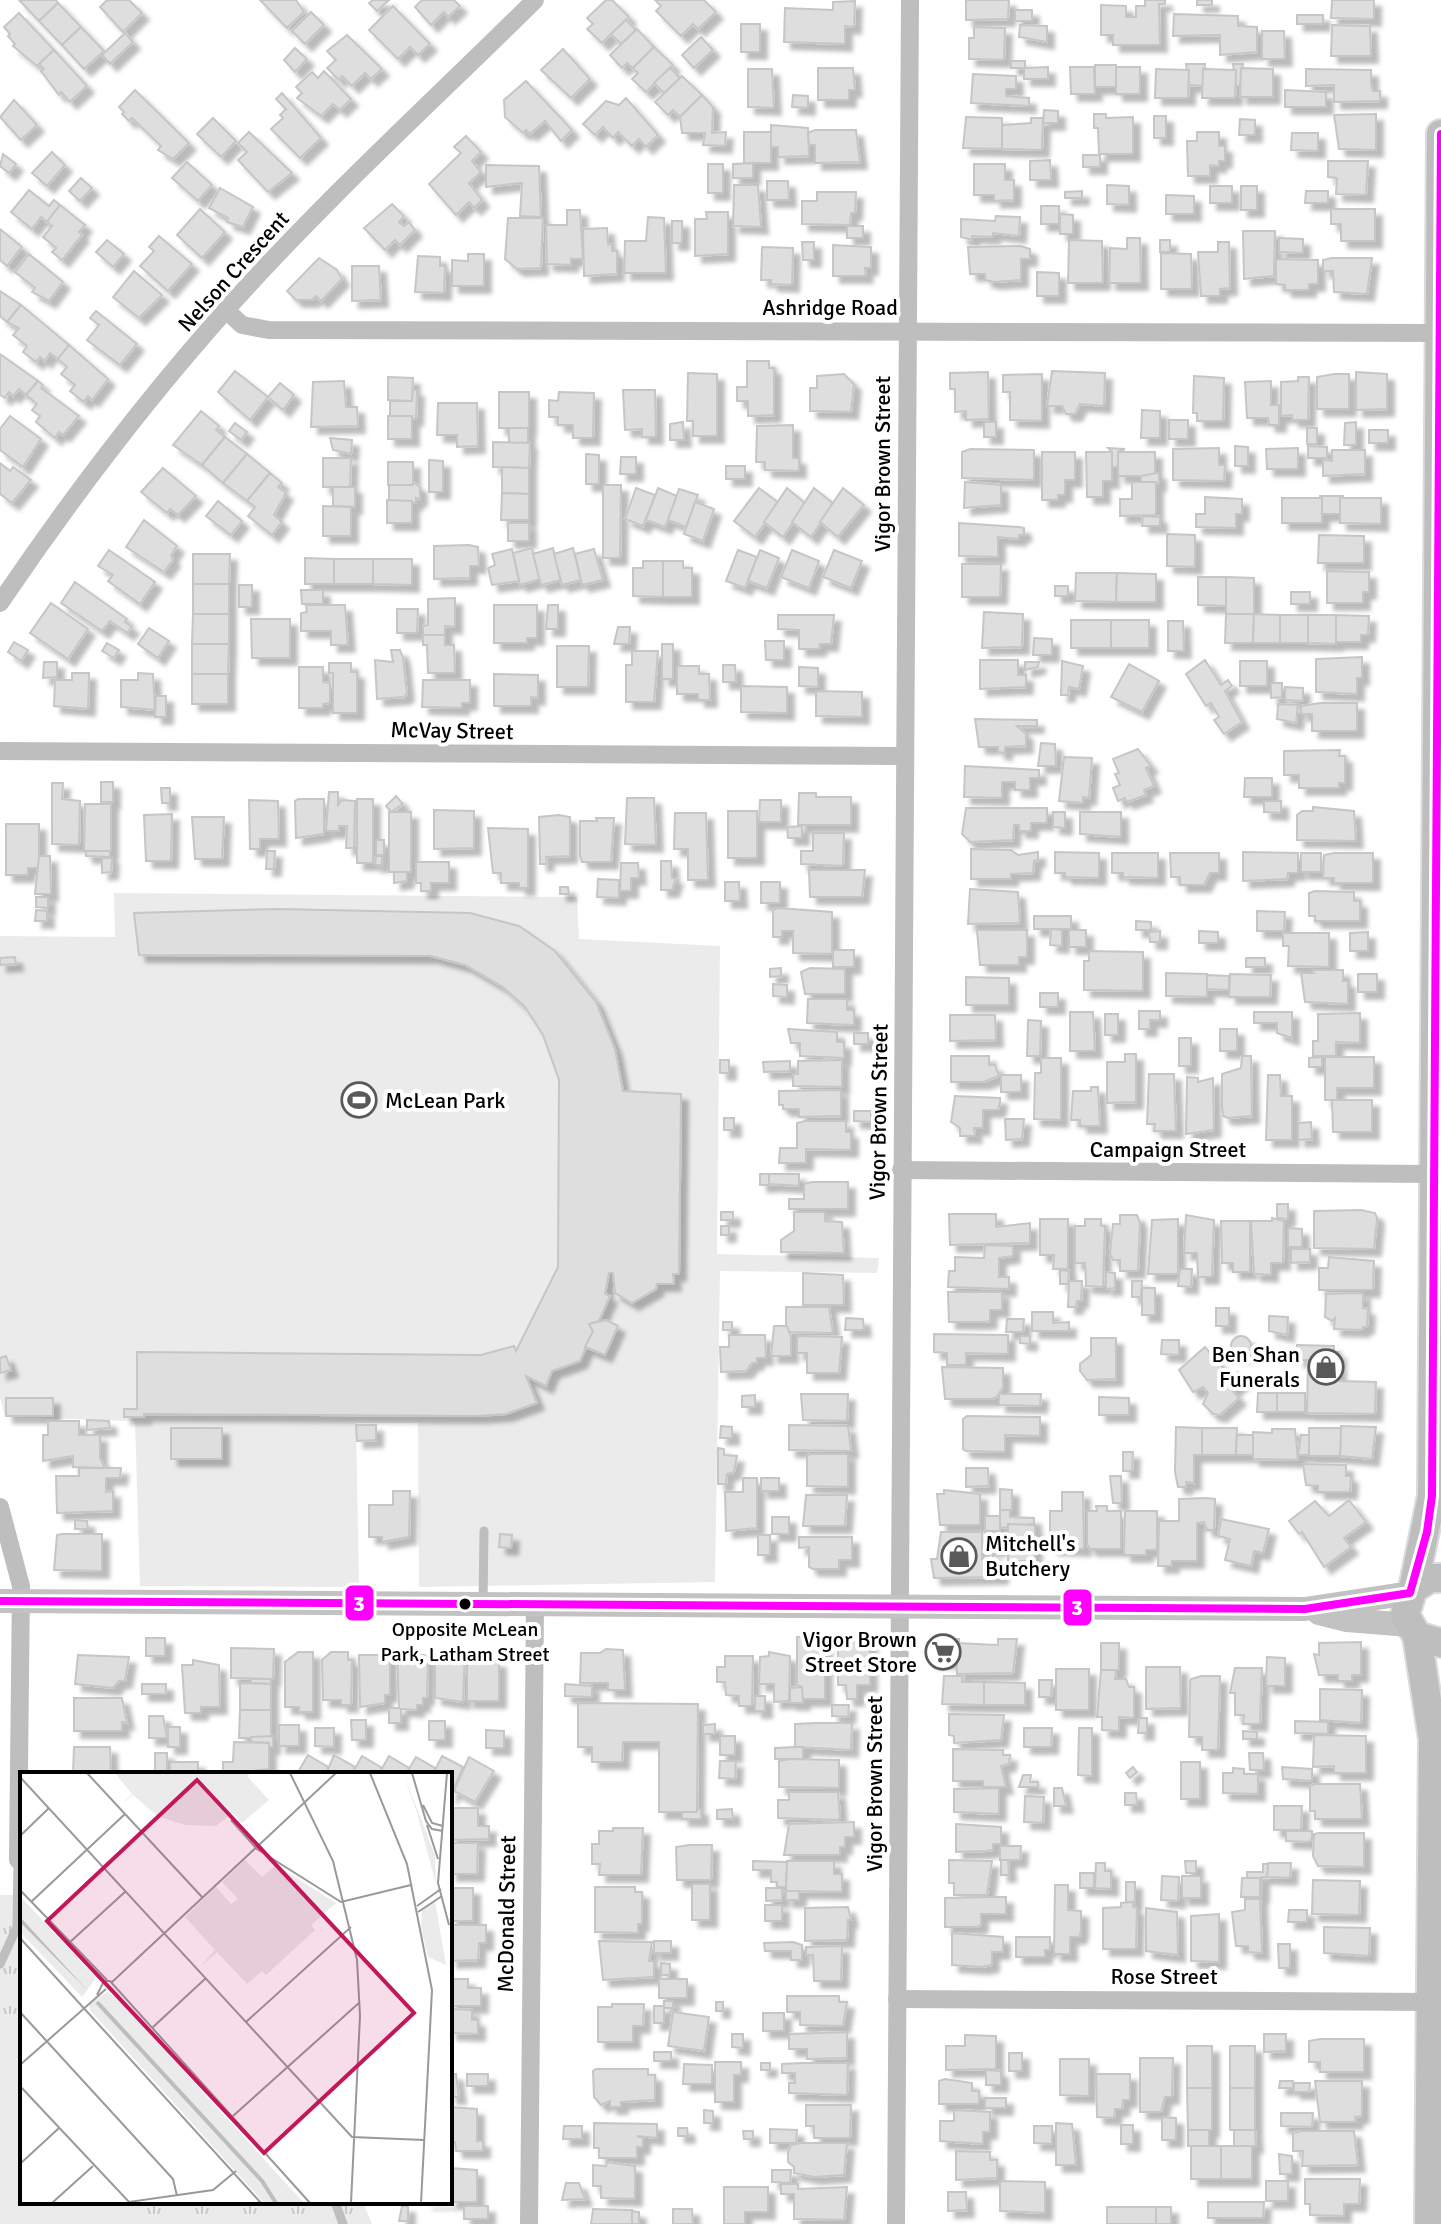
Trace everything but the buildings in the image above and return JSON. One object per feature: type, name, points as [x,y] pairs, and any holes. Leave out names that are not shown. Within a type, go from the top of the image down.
[{"type":"main road","points":[[1429,2224],[1433,1739],[1422,1635],[1405,1615],[1427,1532],[1432,1496],[1441,134]]},
{"type":"main road","points":[[1432,1496],[1441,1526]]},
{"type":"main road","points":[[10,1601],[1305,1609],[1411,1591],[1430,1578],[1441,1578]]},
{"type":"main road","points":[[1305,1609],[1422,1635]]},
{"type":"main road","points":[[1433,1739],[1441,1689]]},
{"type":"street","name":"Nelson Crescent","points":[[0,603],[118,440],[226,310],[293,239],[535,0]]},
{"type":"street","name":"Vigor Brown Street","points":[[896,2224],[910,0]]},
{"type":"street","name":"Ashridge Road","points":[[226,310],[242,325],[269,330],[1439,333]]},
{"type":"street","name":"McVay Street","points":[[0,751],[903,756]]},
{"type":"street","name":"Campaign Street","points":[[901,1170],[1434,1174]]},
{"type":"street","points":[[0,1507],[21,1586],[10,1601],[18,1860]]},
{"type":"street","name":"McDonald Street","points":[[529,2224],[535,1604]]},
{"type":"street","name":"Rose Street","points":[[897,1999],[1431,2002]]},
{"type":"lane","points":[[483,1604],[484,1531]]},
{"type":"lane","points":[[0,1964],[11,1946],[20,1914],[18,1860]]},
{"type":"lane","points":[[336,2204],[343,2224]]},
{"type":"green space","name":"McLean Park","points":[[114,893],[577,897],[579,939],[720,946],[717,1254],[879,1258],[877,1273],[720,1271],[715,1582],[419,1587],[418,1423],[356,1423],[359,1587],[140,1586],[135,1421],[5,1417],[0,1397],[0,936],[115,937]]},
{"type":"green space","points":[[0,1895],[20,1895],[20,2204],[364,2204],[372,2224],[0,2224]]},
{"type":"green space","points":[[0,2024],[20,2026],[20,2204],[118,2204],[108,2224],[0,2224]]},
{"type":"transit line","name":"3","points":[[0,1601],[1305,1609],[1410,1593],[1427,1532],[1432,1496],[1441,134]]},
{"type":"place","name":"McLean Park","points":[[359,1100]]},
{"type":"place","name":"Ben Shan Funerals","points":[[1326,1367]]},
{"type":"place","name":"Mitchell's Butchery","points":[[959,1556]]},
{"type":"place","name":"Opposite McLean Park, Latham Street","points":[[465,1604]]},
{"type":"place","name":"Vigor Brown Street Store","points":[[943,1652]]}]
